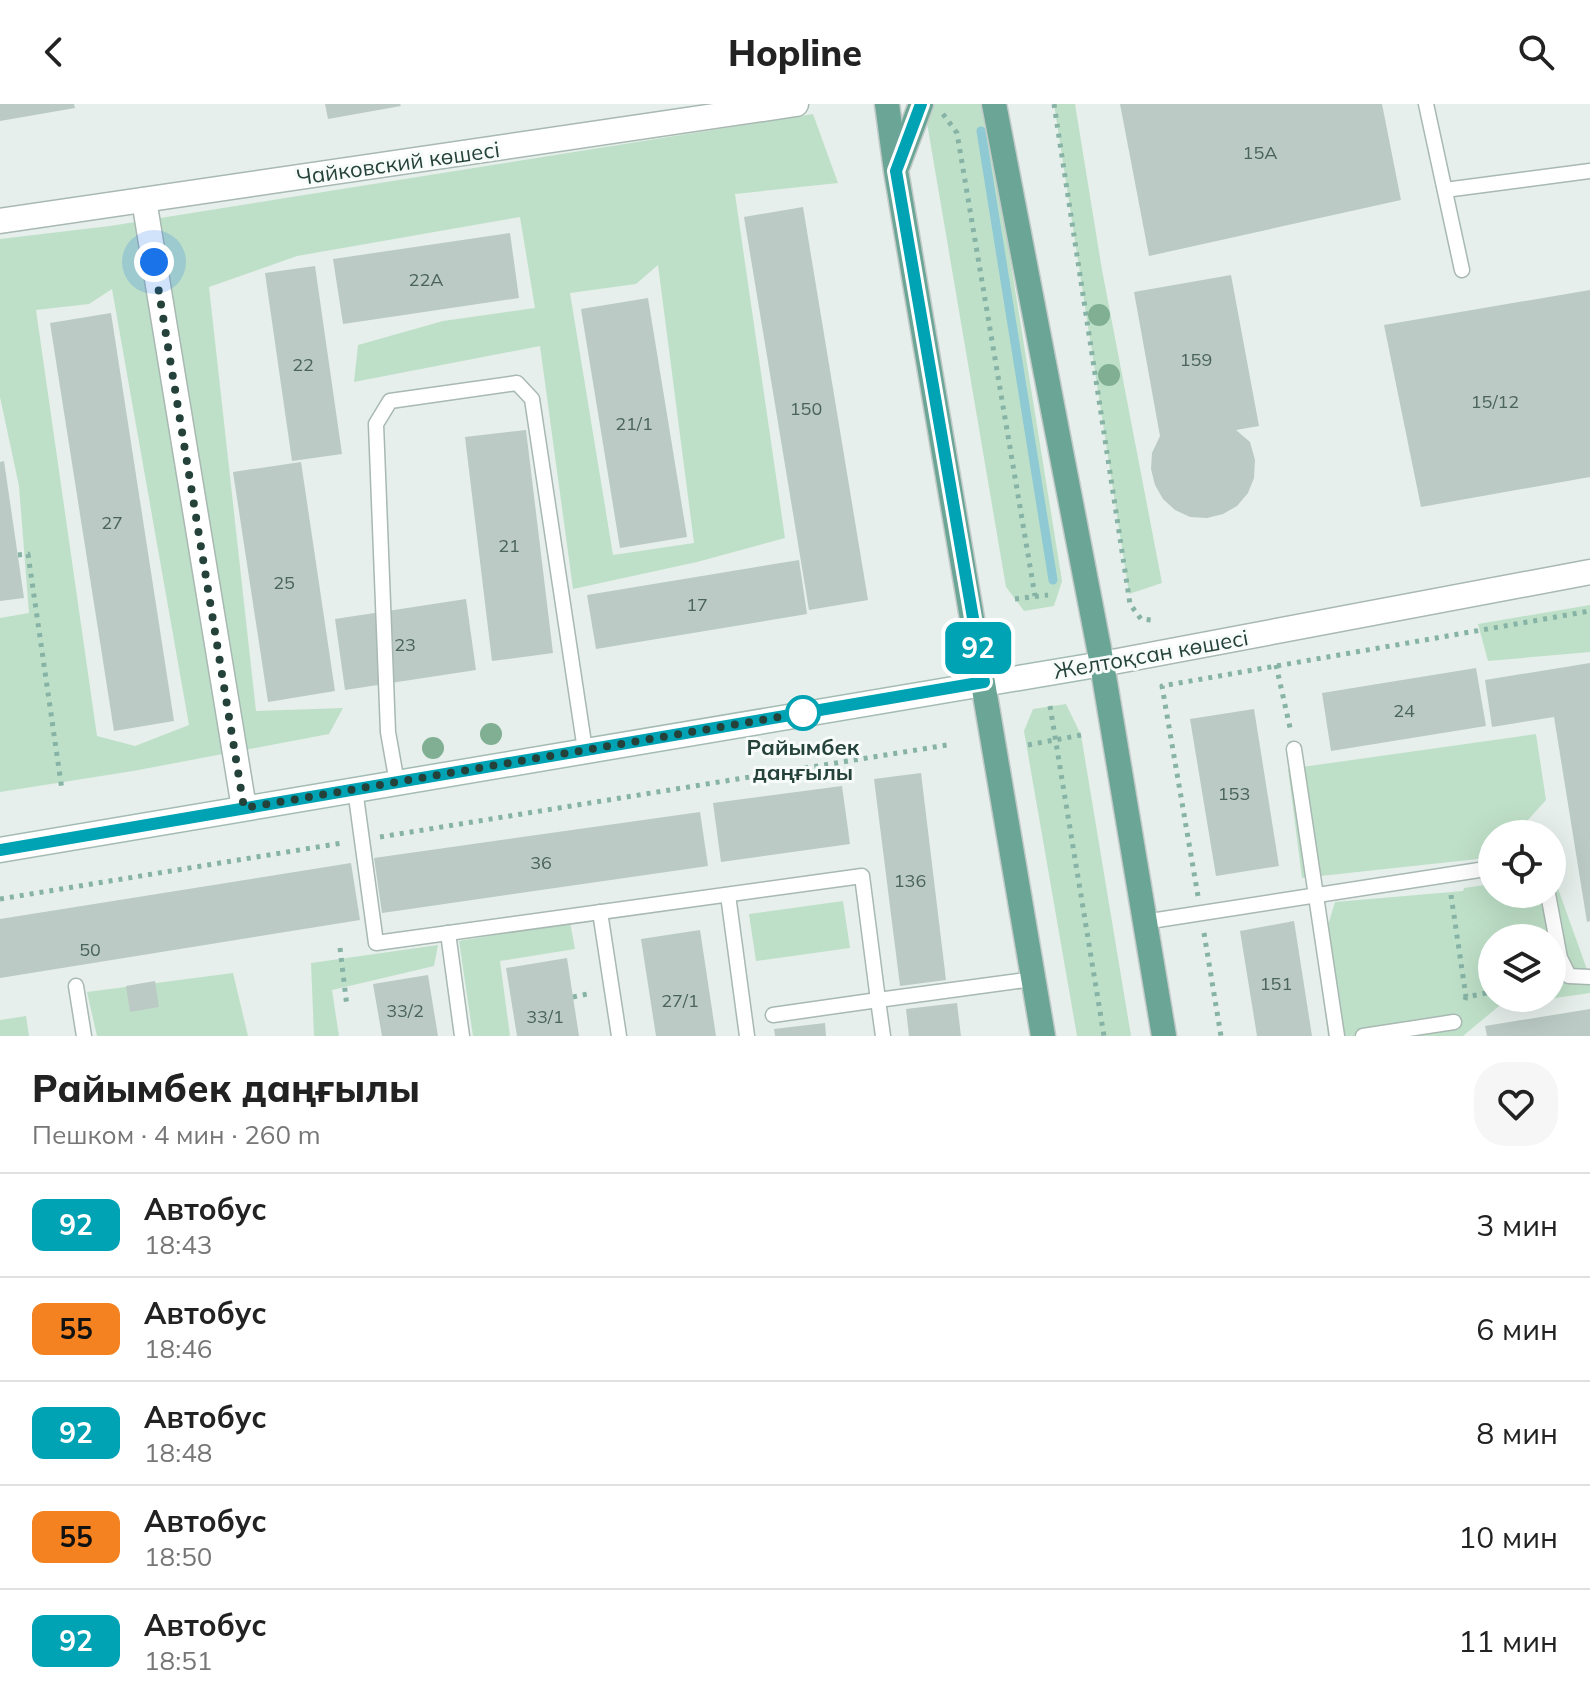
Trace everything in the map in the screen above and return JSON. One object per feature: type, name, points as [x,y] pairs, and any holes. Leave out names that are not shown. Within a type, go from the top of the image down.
[{"type":"main road","points":[[887,104],[1043,1036]]},
{"type":"main road","points":[[896,171],[921,104]]},
{"type":"main road","points":[[994,104],[1102,664],[1164,1036]]},
{"type":"street","name":"Чайковский көшесі","points":[[0,221],[796,104]]},
{"type":"street","points":[[144,200],[244,808]]},
{"type":"street","name":"Желтоқсан көшесі","points":[[0,850],[1102,664],[1590,572]]},
{"type":"lane","points":[[1426,104],[1462,270]]},
{"type":"lane","points":[[1445,190],[1590,171]]},
{"type":"lane","points":[[397,783],[388,732],[376,424],[390,401],[517,383],[532,399],[585,750]]},
{"type":"lane","points":[[1294,749],[1337,1036]]},
{"type":"lane","points":[[355,789],[376,943],[862,876],[883,1036]]},
{"type":"lane","points":[[1144,922],[1478,870]]},
{"type":"lane","points":[[728,895],[747,1036]]},
{"type":"lane","points":[[1551,908],[1560,958],[1569,976],[1590,977]]},
{"type":"lane","points":[[600,912],[619,1036]]},
{"type":"lane","points":[[448,933],[462,1036]]},
{"type":"lane","points":[[773,1015],[1033,979]]},
{"type":"lane","points":[[76,986],[84,1036]]},
{"type":"lane","points":[[1363,1036],[1454,1022]]},
{"type":"path","points":[[936,104],[957,133],[1035,596]]},
{"type":"path","points":[[1054,104],[1130,604],[1141,619],[1151,620]]},
{"type":"path","points":[[18,555],[28,554],[62,790]]},
{"type":"path","points":[[1015,599],[1048,595]]},
{"type":"path","points":[[1221,1036],[1162,686],[1590,611]]},
{"type":"path","points":[[1276,665],[1294,749]]},
{"type":"path","points":[[1050,706],[1104,1036]]},
{"type":"path","points":[[1028,745],[1081,735]]},
{"type":"path","points":[[0,899],[947,745]]},
{"type":"path","points":[[1448,875],[1466,997],[1454,1022]]},
{"type":"path","points":[[340,948],[347,1007]]},
{"type":"path","points":[[1466,997],[1478,995]]},
{"type":"green space","points":[[931,104],[982,104],[986,109],[1062,581],[1054,606],[1024,611],[1006,587],[926,117]]},
{"type":"green space","points":[[1054,104],[1075,104],[1102,270],[1162,583],[1129,594]]},
{"type":"green space","points":[[813,114],[838,183],[735,194],[785,538],[697,562],[573,589],[540,346],[354,382],[358,345],[443,321],[535,308],[520,217],[297,256],[209,287],[256,711],[343,708],[329,734],[133,771],[0,792],[0,618],[29,613],[19,486],[0,397],[0,239],[110,226]],"holes":[[[658,265],[694,543],[613,555],[570,293],[636,284]],[[112,289],[189,725],[135,746],[97,736],[36,310],[89,304]]]},
{"type":"green space","points":[[1590,605],[1590,652],[1488,661],[1478,624]]},
{"type":"green space","points":[[1066,704],[1081,735],[1131,1036],[1077,1036],[1024,731],[1033,709]]},
{"type":"green space","points":[[1536,734],[1546,800],[1528,820],[1478,820],[1478,859],[1302,878],[1288,769]]},
{"type":"green space","points":[[1478,886],[1478,908],[1565,908],[1590,978],[1590,993],[1566,996],[1566,924],[1478,924],[1478,1012],[1492,1012],[1463,1036],[1328,1036],[1318,958],[1335,902],[1463,891],[1464,888]]},
{"type":"green space","points":[[843,901],[850,948],[756,961],[749,914]]},
{"type":"green space","points":[[570,922],[575,949],[500,961],[510,1036],[473,1036],[459,941]]},
{"type":"green space","points":[[438,945],[434,966],[332,990],[339,1036],[314,1036],[311,963]]},
{"type":"green space","points":[[233,973],[248,1036],[97,1036],[87,992]]},
{"type":"green space","points":[[26,1016],[29,1036],[0,1036],[0,1020]]},
{"type":"building","points":[[0,104],[74,104],[75,108],[0,121]]},
{"type":"building","points":[[325,104],[400,104],[401,106],[328,119]]},
{"type":"building","points":[[1120,104],[1382,104],[1401,200],[1149,256]]},
{"type":"building","points":[[803,207],[868,600],[809,610],[744,217]]},
{"type":"building","points":[[510,233],[519,298],[343,324],[333,259]]},
{"type":"building","points":[[315,266],[342,454],[292,461],[265,273]]},
{"type":"building","points":[[1231,275],[1259,426],[1236,430],[1250,442],[1255,460],[1254,478],[1248,493],[1237,506],[1207,518],[1190,517],[1175,510],[1163,499],[1151,469],[1152,453],[1160,436],[1134,292]]},
{"type":"building","points":[[1590,290],[1590,477],[1421,507],[1384,325]]},
{"type":"building","points":[[648,298],[687,537],[620,548],[581,309]]},
{"type":"building","points":[[111,313],[174,721],[114,731],[50,323]]},
{"type":"building","points":[[526,430],[553,653],[492,661],[465,437]]},
{"type":"building","points":[[4,461],[24,598],[0,601],[0,462]]},
{"type":"building","points":[[301,462],[335,691],[268,702],[233,472]]},
{"type":"building","points":[[799,560],[807,614],[596,649],[587,595]]},
{"type":"building","points":[[466,599],[476,670],[345,690],[335,619]]},
{"type":"building","points":[[1590,663],[1590,921],[1587,922],[1554,717],[1492,727],[1485,680]]},
{"type":"building","points":[[1476,668],[1486,726],[1331,751],[1322,693]]},
{"type":"building","points":[[1254,709],[1279,866],[1216,876],[1190,719]]},
{"type":"building","points":[[921,773],[946,980],[900,986],[874,779]]},
{"type":"building","points":[[842,786],[850,844],[721,862],[713,803]]},
{"type":"building","points":[[700,812],[708,866],[382,913],[374,858]]},
{"type":"building","points":[[351,863],[360,920],[0,978],[0,919]]},
{"type":"building","points":[[1294,921],[1312,1036],[1257,1036],[1240,931]]},
{"type":"building","points":[[700,930],[716,1036],[656,1036],[641,939]]},
{"type":"building","points":[[567,958],[579,1036],[517,1036],[506,968]]},
{"type":"building","points":[[428,975],[438,1036],[382,1036],[373,984]]},
{"type":"building","points":[[155,981],[159,1007],[130,1012],[126,986]]},
{"type":"building","points":[[957,1003],[961,1036],[909,1036],[906,1009]]},
{"type":"building","points":[[1590,1009],[1590,1036],[1487,1036],[1485,1026]]},
{"type":"building","points":[[825,1023],[826,1036],[775,1036],[774,1029]]},
{"type":"waterway","points":[[981,131],[1053,580]]},
{"type":"bus line","name":"92","points":[[0,850],[984,682],[896,171],[921,104]]},
{"type":"place","name":"Райымбек даңғылы","points":[[803,713]]},
{"type":"route","points":[[154,262],[244,808],[803,713]]}]
